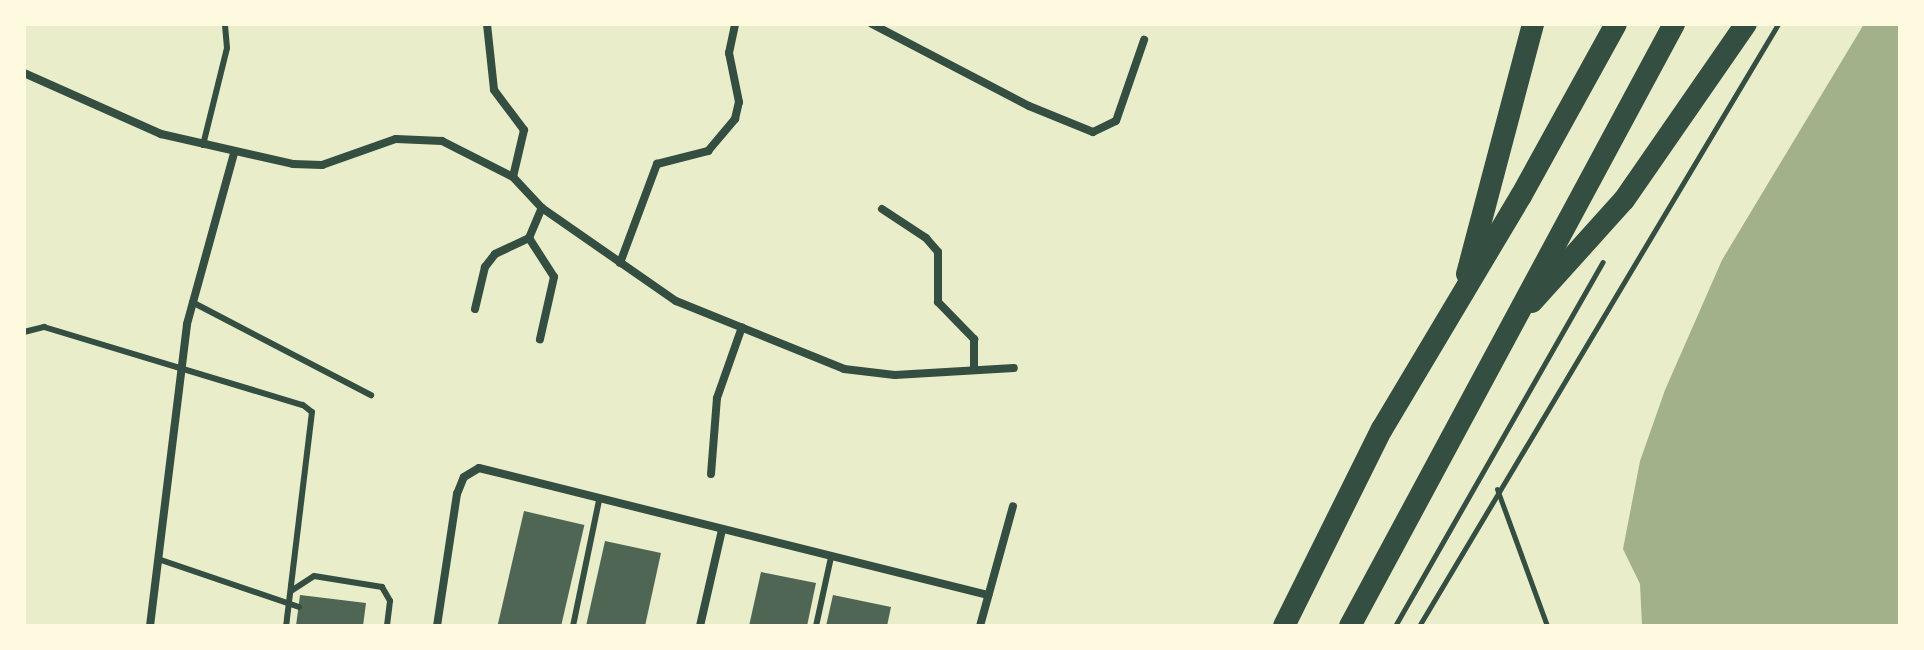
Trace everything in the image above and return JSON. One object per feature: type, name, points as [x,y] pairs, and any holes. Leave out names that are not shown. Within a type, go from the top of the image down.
[{"type":"highway","points":[[1461,300],[1533,24]]},
{"type":"highway","points":[[1284,626],[1382,429],[1461,300],[1616,24]]},
{"type":"highway","points":[[1350,626],[1674,24]]},
{"type":"highway","points":[[1508,329],[1624,200],[1746,24]]},
{"type":"street","points":[[487,24],[494,90],[524,130],[513,177]]},
{"type":"street","points":[[620,263],[657,164],[708,151],[735,119],[739,102],[729,53],[735,24]]},
{"type":"street","points":[[872,24],[1029,106],[1093,132],[1116,121],[1144,40]]},
{"type":"street","points":[[24,73],[111,115],[234,153],[322,165],[396,139],[419,137],[442,141],[513,177],[542,208],[676,301],[844,369],[895,375],[1014,368]]},
{"type":"street","points":[[150,626],[192,302],[234,153]]},
{"type":"street","points":[[475,309],[485,267],[495,254],[529,238],[542,208]]},
{"type":"street","points":[[882,209],[926,238],[938,252],[938,302],[974,339],[974,369]]},
{"type":"street","points":[[529,238],[554,277],[540,339]]},
{"type":"street","points":[[711,474],[717,398],[742,327]]},
{"type":"street","points":[[437,626],[464,477],[479,468],[496,470],[599,501],[988,595]]},
{"type":"street","points":[[980,626],[1013,506]]},
{"type":"street","points":[[700,626],[722,530]]},
{"type":"lane","points":[[203,145],[227,48],[225,24]]},
{"type":"lane","points":[[192,302],[371,395]]},
{"type":"lane","points":[[24,332],[44,327],[303,405],[312,412],[286,626]]},
{"type":"lane","points":[[573,626],[599,501]]},
{"type":"lane","points":[[816,626],[831,557]]},
{"type":"lane","points":[[158,559],[299,607]]},
{"type":"lane","points":[[291,591],[314,576],[382,587],[390,601],[387,626]]},
{"type":"path","points":[[1419,626],[1497,488],[1778,24]]},
{"type":"path","points":[[1395,626],[1605,259]]},
{"type":"path","points":[[1497,488],[1547,626]]},
{"type":"shaded area","points":[[1864,24],[1900,24],[1900,626],[1642,626],[1640,584],[1623,549],[1640,461],[1665,390],[1722,260]]},
{"type":"building","points":[[524,511],[584,525],[561,626],[497,626]]},
{"type":"building","points":[[605,541],[661,553],[645,626],[586,626]]},
{"type":"building","points":[[761,572],[816,583],[807,626],[749,626]]},
{"type":"building","points":[[300,595],[366,603],[363,626],[296,626]]},
{"type":"building","points":[[833,595],[891,607],[887,626],[826,626]]}]
